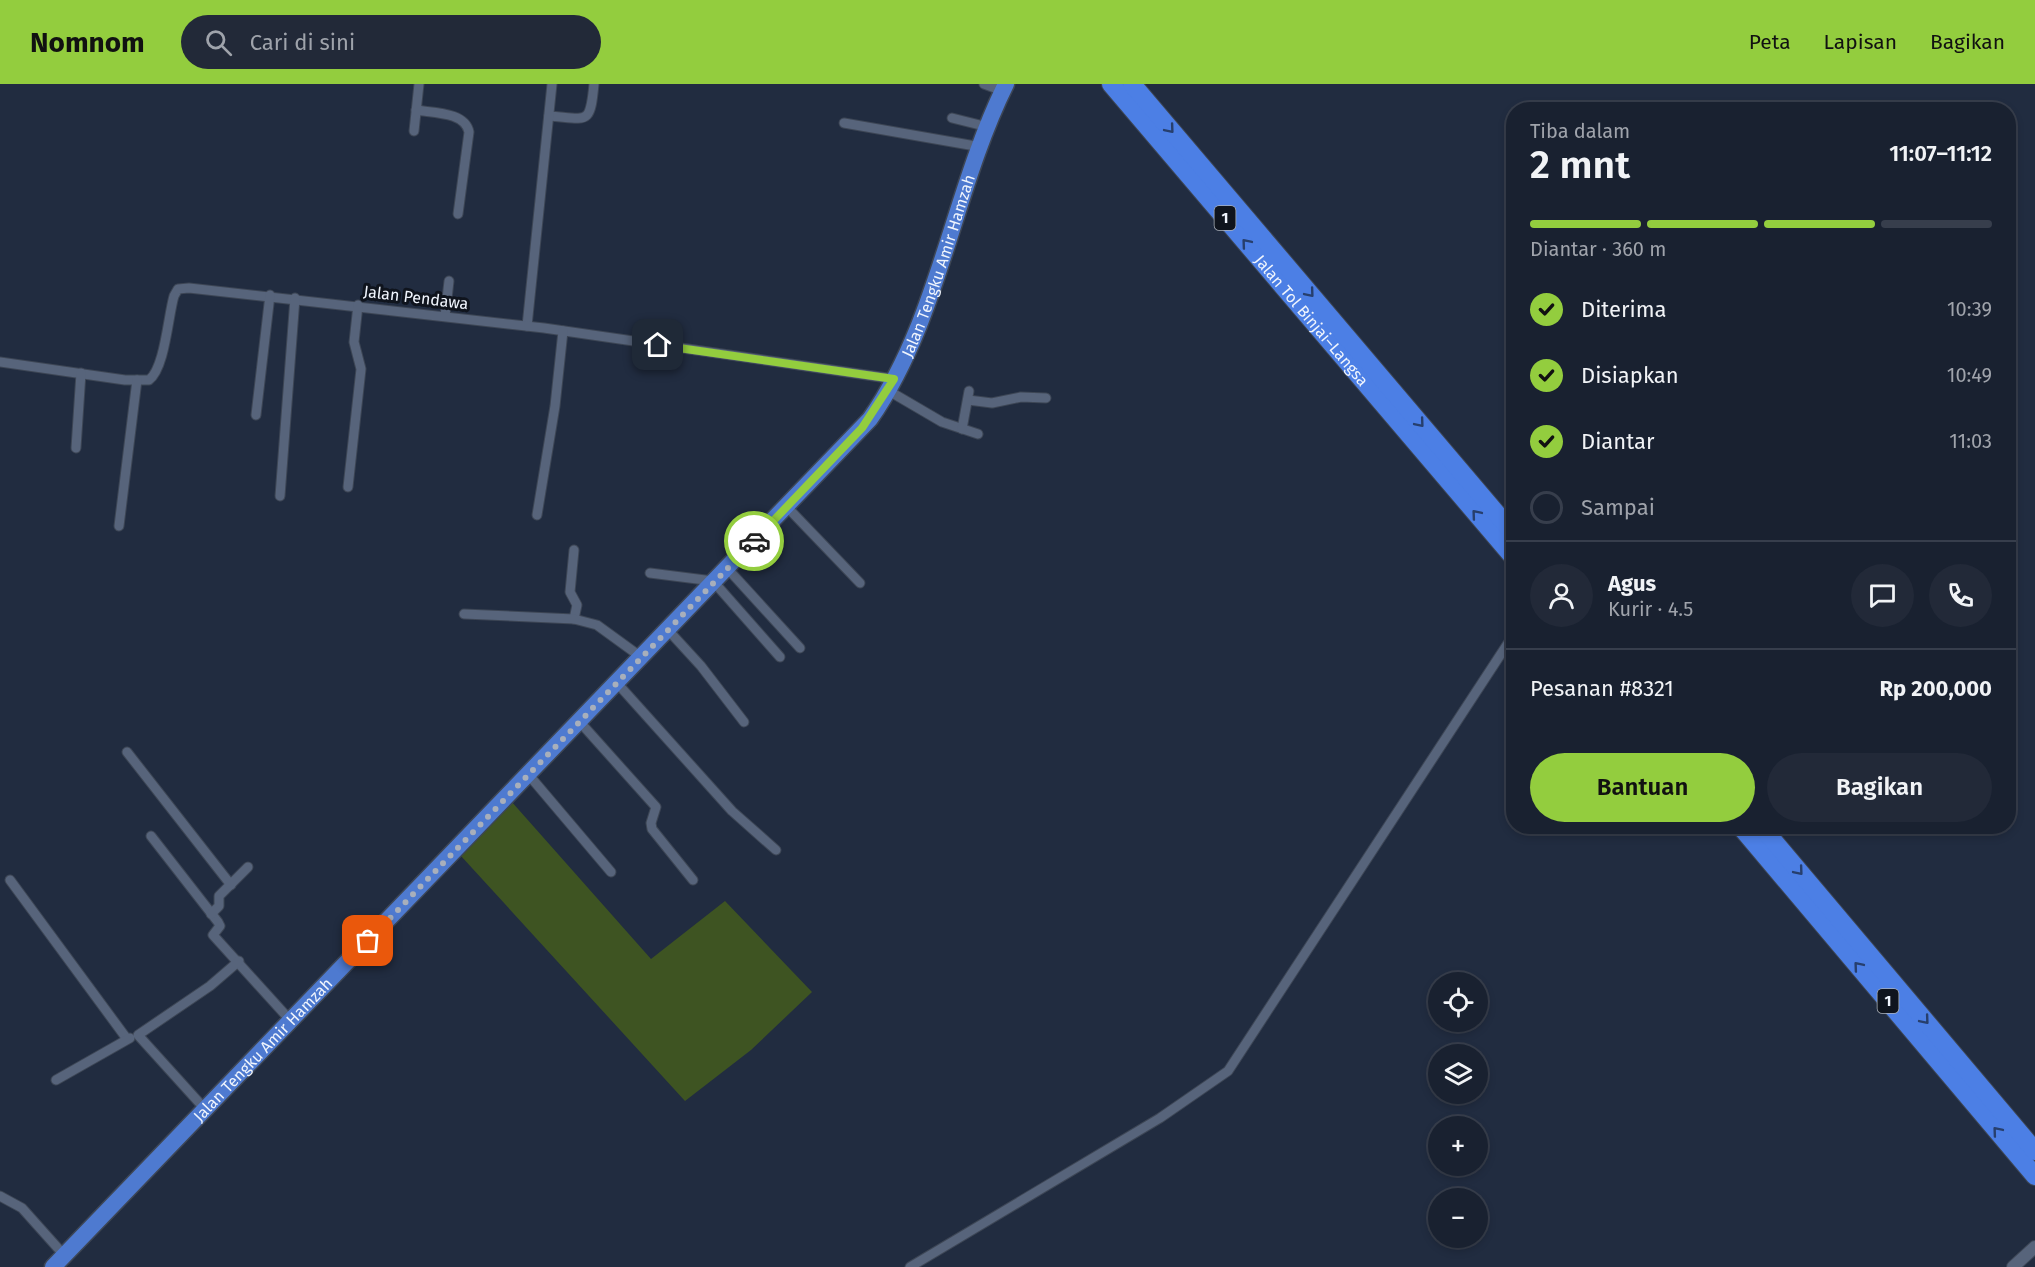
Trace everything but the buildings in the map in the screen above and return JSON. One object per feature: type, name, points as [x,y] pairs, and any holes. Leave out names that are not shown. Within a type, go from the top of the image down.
[{"type":"highway","name":"Jalan Tol Binjai–Langsa","points":[[1111,84],[1375,383],[1506,525]]},
{"type":"highway","name":"Jalan Tol Binjai–Langsa","points":[[1132,84],[1345,348]]},
{"type":"highway","name":"Jalan Tengku Amir Hamzah","points":[[58,1261],[713,581],[852,440],[892,385],[927,298],[988,127],[1005,88]]},
{"type":"highway","name":"Jalan Tol Binjai–Langsa","points":[[1375,383],[1506,548]]},
{"type":"highway","name":"1","points":[[1747,834],[2035,1176]]},
{"type":"highway","name":"1","points":[[1768,834],[2035,1151]]},
{"type":"street","points":[[414,131],[419,84]]},
{"type":"street","points":[[527,326],[552,84]]},
{"type":"street","points":[[549,116],[585,118],[591,112],[594,84]]},
{"type":"street","points":[[984,84],[1005,88]]},
{"type":"street","points":[[416,110],[454,117],[465,121],[468,126],[470,132],[458,214]]},
{"type":"street","points":[[952,118],[988,127]]},
{"type":"street","points":[[844,123],[981,147]]},
{"type":"street","points":[[445,316],[449,281]]},
{"type":"street","name":"Jalan Pendawa","points":[[137,380],[149,380],[155,374],[173,300],[178,289],[197,288],[358,305],[563,331],[892,385]]},
{"type":"street","points":[[256,415],[270,296]]},
{"type":"street","points":[[280,496],[295,298]]},
{"type":"street","points":[[348,487],[361,369],[354,342],[358,305]]},
{"type":"street","points":[[537,515],[555,406],[563,331]]},
{"type":"street","points":[[0,362],[137,380],[119,526]]},
{"type":"street","points":[[76,448],[81,373]]},
{"type":"street","points":[[892,385],[933,418],[978,434]]},
{"type":"street","points":[[962,429],[968,396],[992,404],[1021,397],[1046,398]]},
{"type":"street","points":[[787,507],[860,583]]},
{"type":"street","points":[[574,550],[570,592],[577,604],[574,619]]},
{"type":"street","points":[[727,568],[800,648]]},
{"type":"street","points":[[650,573],[713,581],[780,657]]},
{"type":"street","points":[[464,614],[574,619],[597,625],[641,657]]},
{"type":"street","points":[[668,630],[701,666],[744,722]]},
{"type":"street","points":[[910,1267],[1160,1118],[1228,1071],[1506,646]]},
{"type":"street","points":[[617,682],[732,811],[776,850]]},
{"type":"street","points":[[579,721],[656,807],[651,823],[652,829],[693,880]]},
{"type":"street","points":[[127,752],[231,885]]},
{"type":"street","points":[[528,774],[611,872]]},
{"type":"street","points":[[151,836],[219,925],[213,934],[290,1020]]},
{"type":"street","points":[[211,914],[219,906],[219,897],[249,867]]},
{"type":"street","points":[[10,880],[127,1039]]},
{"type":"street","points":[[56,1080],[138,1035],[210,986],[239,961]]},
{"type":"street","points":[[138,1035],[204,1108]]},
{"type":"street","points":[[0,1196],[22,1208],[58,1261]]},
{"type":"street","points":[[2013,1267],[2035,1247]]},
{"type":"green space","points":[[511,801],[651,959],[725,901],[812,992],[751,1050],[685,1101],[461,856]]},
{"type":"way so far","points":[[368,941],[754,541]]},
{"type":"route","points":[[658,345],[894,379],[880,405],[852,440],[754,541]]}]
